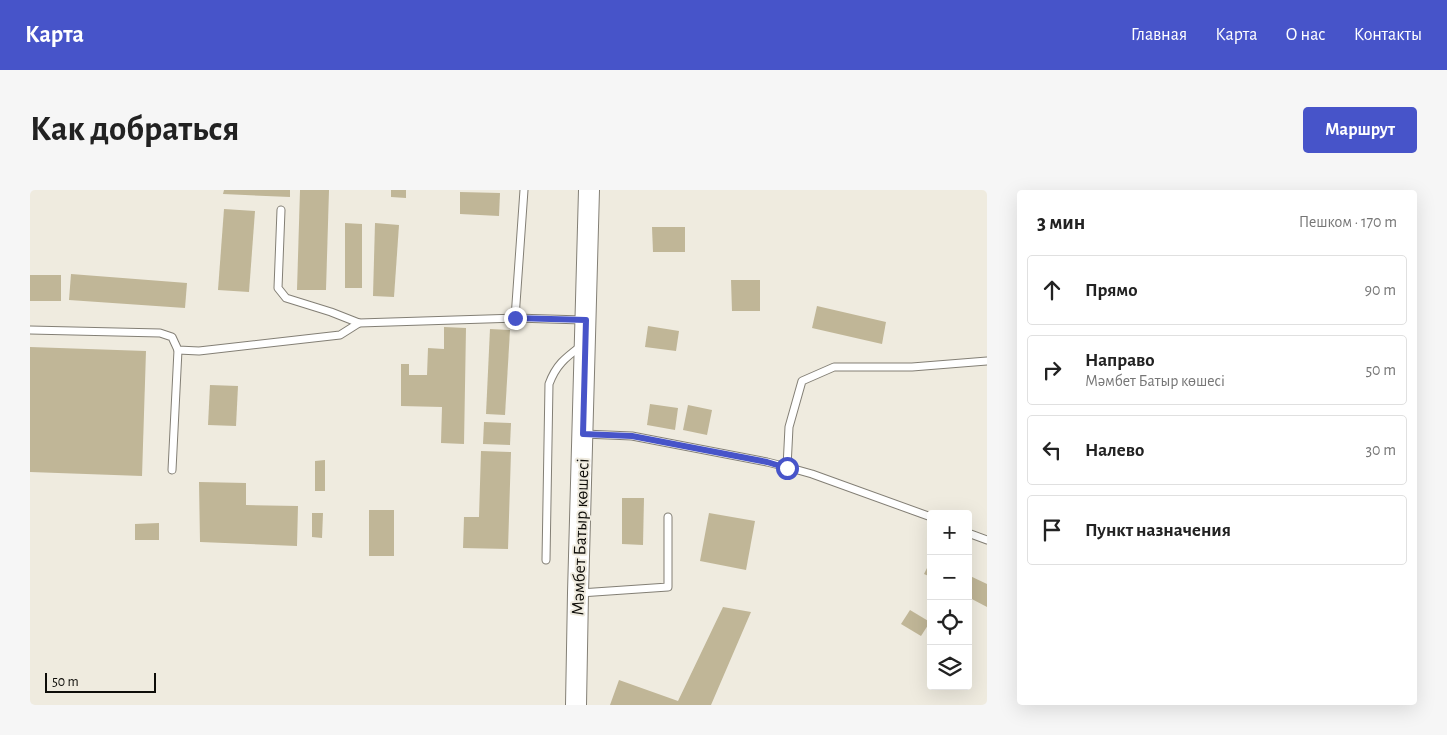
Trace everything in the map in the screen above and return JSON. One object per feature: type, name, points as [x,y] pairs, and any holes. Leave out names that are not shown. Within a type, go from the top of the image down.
[{"type":"main road","name":"Мәмбет Батыр көшесі","points":[[576,705],[589,190]]},
{"type":"lane","points":[[515,318],[524,190]]},
{"type":"lane","points":[[281,210],[278,288],[286,298],[359,323],[515,318],[586,320]]},
{"type":"lane","points":[[178,350],[198,351],[340,335],[359,323]]},
{"type":"lane","points":[[30,330],[160,333],[172,337],[178,350],[172,470]]},
{"type":"lane","points":[[546,560],[549,384],[554,371],[563,360],[585,343]]},
{"type":"lane","points":[[787,468],[789,427],[802,381],[834,367],[912,367],[987,361]]},
{"type":"lane","points":[[583,434],[632,436],[767,462],[812,474],[927,516]]},
{"type":"lane","points":[[578,593],[668,587],[668,517]]},
{"type":"lane","points":[[972,534],[987,540]]},
{"type":"building","points":[[224,190],[290,190],[290,197],[223,194]]},
{"type":"building","points":[[300,190],[329,190],[326,290],[297,290]]},
{"type":"building","points":[[391,190],[406,190],[406,198],[391,197]]},
{"type":"building","points":[[460,192],[500,193],[499,216],[460,214]]},
{"type":"building","points":[[224,209],[255,211],[249,292],[218,290]]},
{"type":"building","points":[[345,223],[362,224],[362,288],[345,288]]},
{"type":"building","points":[[375,223],[399,225],[394,297],[373,296]]},
{"type":"building","points":[[652,227],[685,227],[685,252],[653,252]]},
{"type":"building","points":[[71,274],[187,283],[185,308],[69,300]]},
{"type":"building","points":[[30,275],[61,275],[61,301],[30,301]]},
{"type":"building","points":[[731,280],[760,280],[760,311],[732,311]]},
{"type":"building","points":[[817,306],[886,322],[882,344],[812,328]]},
{"type":"building","points":[[648,326],[679,331],[676,351],[645,347]]},
{"type":"building","points":[[444,327],[466,328],[464,444],[441,443],[442,407],[401,406],[401,364],[409,364],[409,375],[427,375],[428,348],[444,349]]},
{"type":"building","points":[[490,329],[510,330],[505,415],[486,414]]},
{"type":"building","points":[[30,347],[146,351],[142,476],[30,472]]},
{"type":"building","points":[[210,385],[238,386],[236,426],[208,425]]},
{"type":"building","points":[[650,404],[678,408],[675,430],[647,425]]},
{"type":"building","points":[[688,405],[712,410],[707,435],[683,430]]},
{"type":"building","points":[[484,422],[511,423],[510,445],[483,444]]},
{"type":"building","points":[[481,451],[511,452],[508,549],[463,548],[464,517],[479,517]]},
{"type":"building","points":[[325,460],[325,491],[315,491],[315,461]]},
{"type":"building","points":[[199,482],[246,483],[246,505],[298,506],[297,546],[200,542]]},
{"type":"building","points":[[622,498],[644,498],[643,545],[622,544]]},
{"type":"building","points":[[369,510],[394,510],[394,556],[369,556]]},
{"type":"building","points":[[312,513],[323,513],[322,538],[312,537]]},
{"type":"building","points":[[709,513],[755,521],[746,570],[700,561]]},
{"type":"building","points":[[159,523],[159,540],[135,540],[135,524]]},
{"type":"building","points":[[972,577],[987,584],[987,607],[972,599]]},
{"type":"building","points":[[723,607],[751,612],[711,705],[610,705],[619,680],[678,701]]},
{"type":"building","points":[[910,610],[927,620],[927,627],[921,636],[901,624]]},
{"type":"route","points":[[515,318],[586,320],[583,434],[632,436],[767,462],[787,468]]}]
